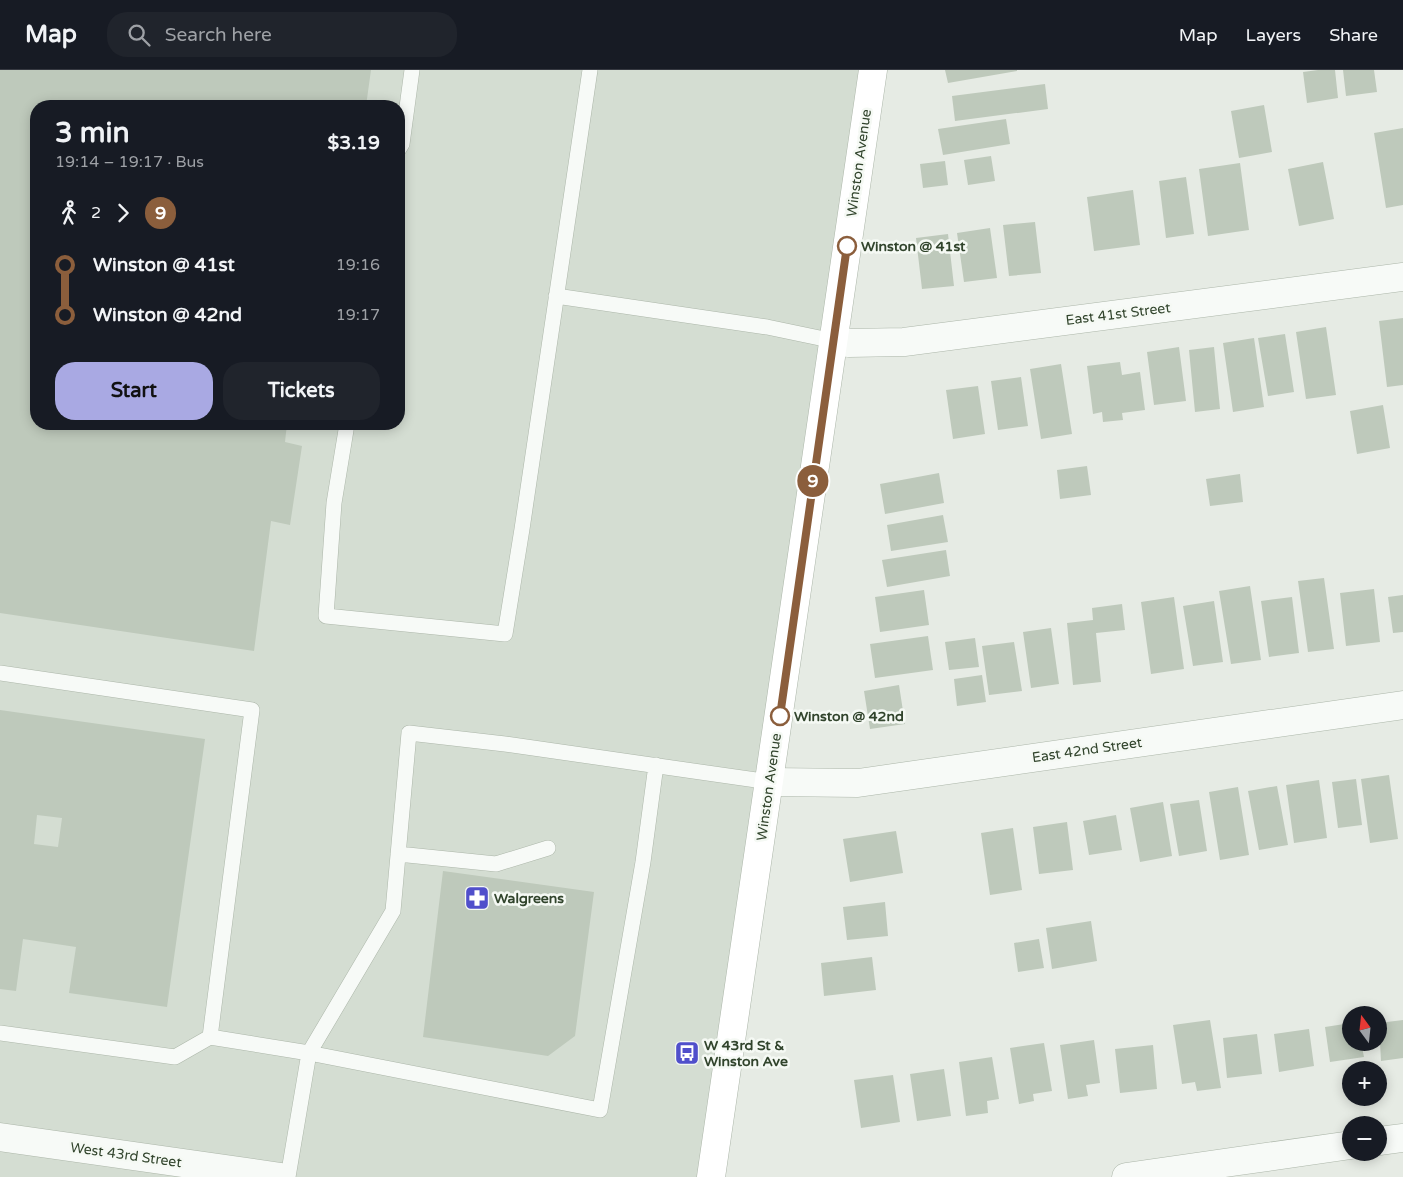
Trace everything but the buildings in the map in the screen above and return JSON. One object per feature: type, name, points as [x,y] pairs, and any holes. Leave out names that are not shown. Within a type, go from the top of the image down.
[{"type":"main road","name":"Winston Avenue","points":[[711,1177],[873,70]]},
{"type":"street","name":"East 41st Street","points":[[834,341],[849,344],[904,342],[1403,277]]},
{"type":"street","name":"East 42nd Street","points":[[770,782],[858,783],[1403,705]]},
{"type":"street","name":"West 43rd Street","points":[[0,1137],[281,1177]]},
{"type":"street","points":[[1387,1140],[1403,1138]]},
{"type":"street","points":[[1126,1177],[1342,1146]]},
{"type":"lane","points":[[405,122],[412,70]]},
{"type":"lane","points":[[345,430],[334,503],[326,616],[505,634],[590,70]]},
{"type":"lane","points":[[556,296],[767,328],[834,341]]},
{"type":"lane","points":[[0,673],[252,710],[210,1037]]},
{"type":"lane","points":[[288,1177],[309,1053],[393,911],[409,733],[505,744],[770,782]]},
{"type":"lane","points":[[0,1033],[175,1057],[210,1037],[309,1053],[600,1110],[643,862],[656,765]]},
{"type":"lane","points":[[398,854],[496,864],[548,848]]},
{"type":"shaded area","points":[[0,70],[873,70],[711,1177],[0,1177]]},
{"type":"bus line","name":"9","points":[[780,716],[847,246]]},
{"type":"place","name":"Winston @ 41st","points":[[847,246]]},
{"type":"place","name":"Winston @ 42nd","points":[[780,716]]},
{"type":"place","name":"Walgreens","points":[[477,898]]},
{"type":"place","name":"W 43rd St & Winston Ave","points":[[687,1053]]}]
